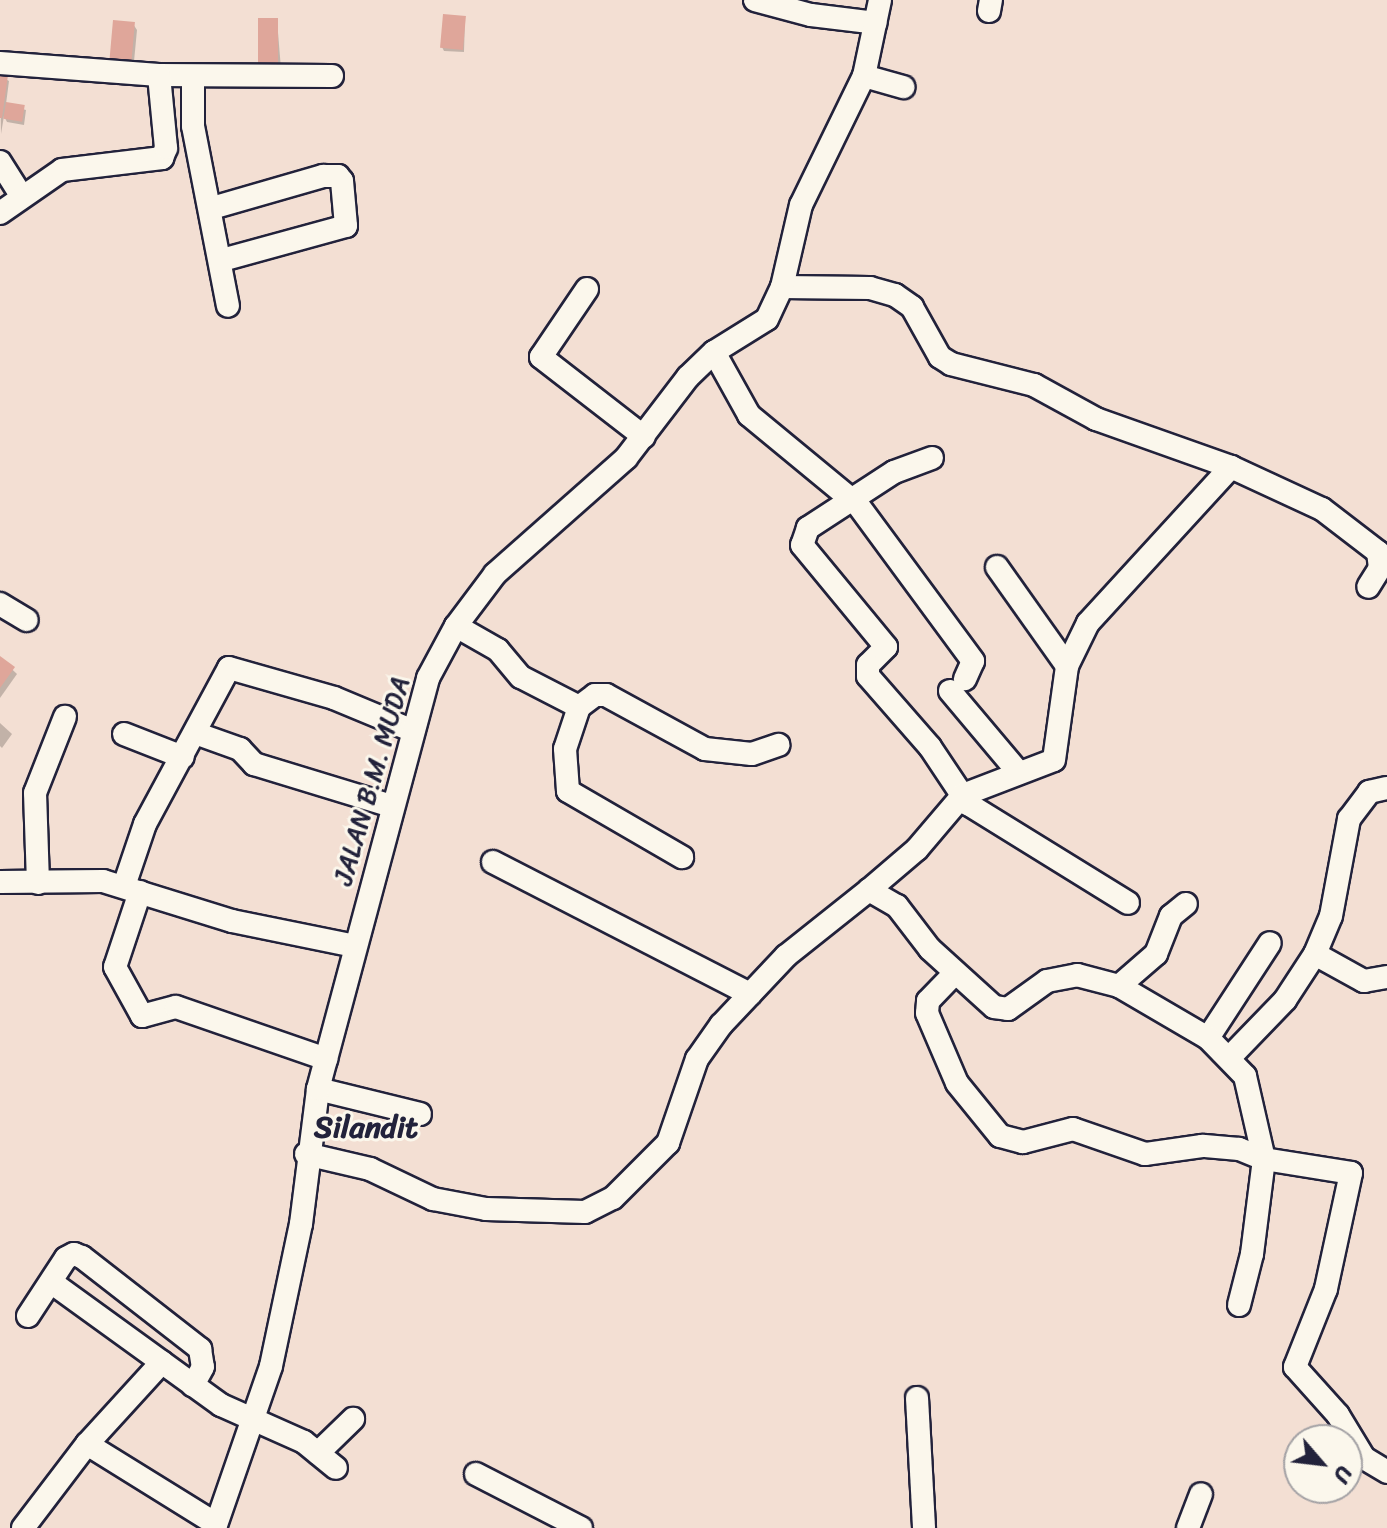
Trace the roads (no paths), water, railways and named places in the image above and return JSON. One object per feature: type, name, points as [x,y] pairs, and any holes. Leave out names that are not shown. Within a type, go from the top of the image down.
[{"type":"street","points":[[755,0],[811,15],[876,23]]},
{"type":"street","name":"JALAN B.M. MUDA","points":[[216,1526],[252,1422],[286,1306],[301,1224],[306,1154],[318,1089],[411,730],[428,678],[456,626],[495,574],[644,437],[688,377],[714,352],[767,319],[782,287],[801,205],[864,76],[880,0]]},
{"type":"street","points":[[0,63],[159,75],[332,76]]},
{"type":"street","points":[[0,213],[62,170],[162,158],[166,148],[159,75]]},
{"type":"street","points":[[193,76],[193,126],[212,208],[228,306]]},
{"type":"street","points":[[864,76],[903,87]]},
{"type":"street","points":[[0,162],[22,197]]},
{"type":"street","points":[[212,208],[323,176],[342,181],[346,226],[222,260]]},
{"type":"street","points":[[782,287],[870,288],[895,295],[912,307],[940,357],[951,364],[1034,385],[1096,419],[1231,467],[1322,509],[1378,552],[1380,568],[1368,587]]},
{"type":"street","points":[[587,289],[541,357],[644,437]]},
{"type":"street","points":[[714,352],[749,415],[854,501],[973,661],[958,685],[1019,773]]},
{"type":"street","points":[[932,458],[894,472],[854,501],[808,528],[802,545],[886,647],[868,665],[868,676],[930,747],[974,811],[1128,903]]},
{"type":"street","points":[[306,1154],[370,1169],[433,1199],[486,1209],[585,1212],[613,1198],[668,1143],[697,1059],[750,994],[797,946],[917,849],[963,795],[1054,760],[1067,666],[1088,623],[1231,467]]},
{"type":"street","points":[[997,567],[1067,666]]},
{"type":"street","points":[[0,604],[27,620]]},
{"type":"street","points":[[456,626],[498,650],[521,677],[579,707]]},
{"type":"street","points":[[326,1059],[176,1007],[142,1016],[115,967],[145,824],[231,668],[334,698],[411,730]]},
{"type":"street","points":[[682,857],[568,791],[565,749],[579,707],[595,695],[606,695],[705,749],[752,754],[778,745]]},
{"type":"street","points":[[38,883],[35,793],[65,717]]},
{"type":"street","points":[[195,733],[240,749],[254,764],[391,806]]},
{"type":"street","points":[[124,734],[183,757]]},
{"type":"street","points":[[1231,1056],[1285,1000],[1315,954],[1331,916],[1349,819],[1369,792],[1387,788]]},
{"type":"street","points":[[493,862],[750,994]]},
{"type":"street","points":[[0,882],[88,880],[132,889],[232,921],[355,946]]},
{"type":"street","points":[[869,890],[897,906],[954,974],[1001,1009],[1015,1007],[1059,975],[1119,986],[1208,1038],[1231,1056],[1245,1076],[1264,1159],[1252,1254],[1239,1305]]},
{"type":"street","points":[[1119,986],[1156,954],[1171,916],[1186,904]]},
{"type":"street","points":[[1208,1038],[1270,943]]},
{"type":"street","points":[[1315,954],[1364,981],[1387,977]]},
{"type":"street","points":[[954,974],[928,1001],[927,1013],[957,1083],[1000,1136],[1023,1142],[1073,1129],[1115,1147],[1155,1155],[1202,1146],[1239,1149],[1264,1159],[1351,1173],[1326,1289],[1295,1367],[1338,1415],[1364,1458],[1387,1472]]},
{"type":"street","points":[[318,1089],[420,1114]]},
{"type":"street","points":[[28,1316],[66,1258],[74,1254],[82,1257],[200,1349],[203,1367],[193,1385]]},
{"type":"street","points":[[51,1282],[193,1385],[252,1422],[300,1440],[336,1468]]},
{"type":"street","points":[[23,1528],[87,1444],[162,1362]]},
{"type":"street","points":[[917,1398],[924,1528]]},
{"type":"street","points":[[318,1453],[353,1419]]},
{"type":"street","points":[[87,1444],[216,1526]]},
{"type":"street","points":[[476,1474],[581,1528]]},
{"type":"street","points":[[1188,1528],[1201,1494]]},
{"type":"district","name":"Silandit","points":[[366,1127]]}]
